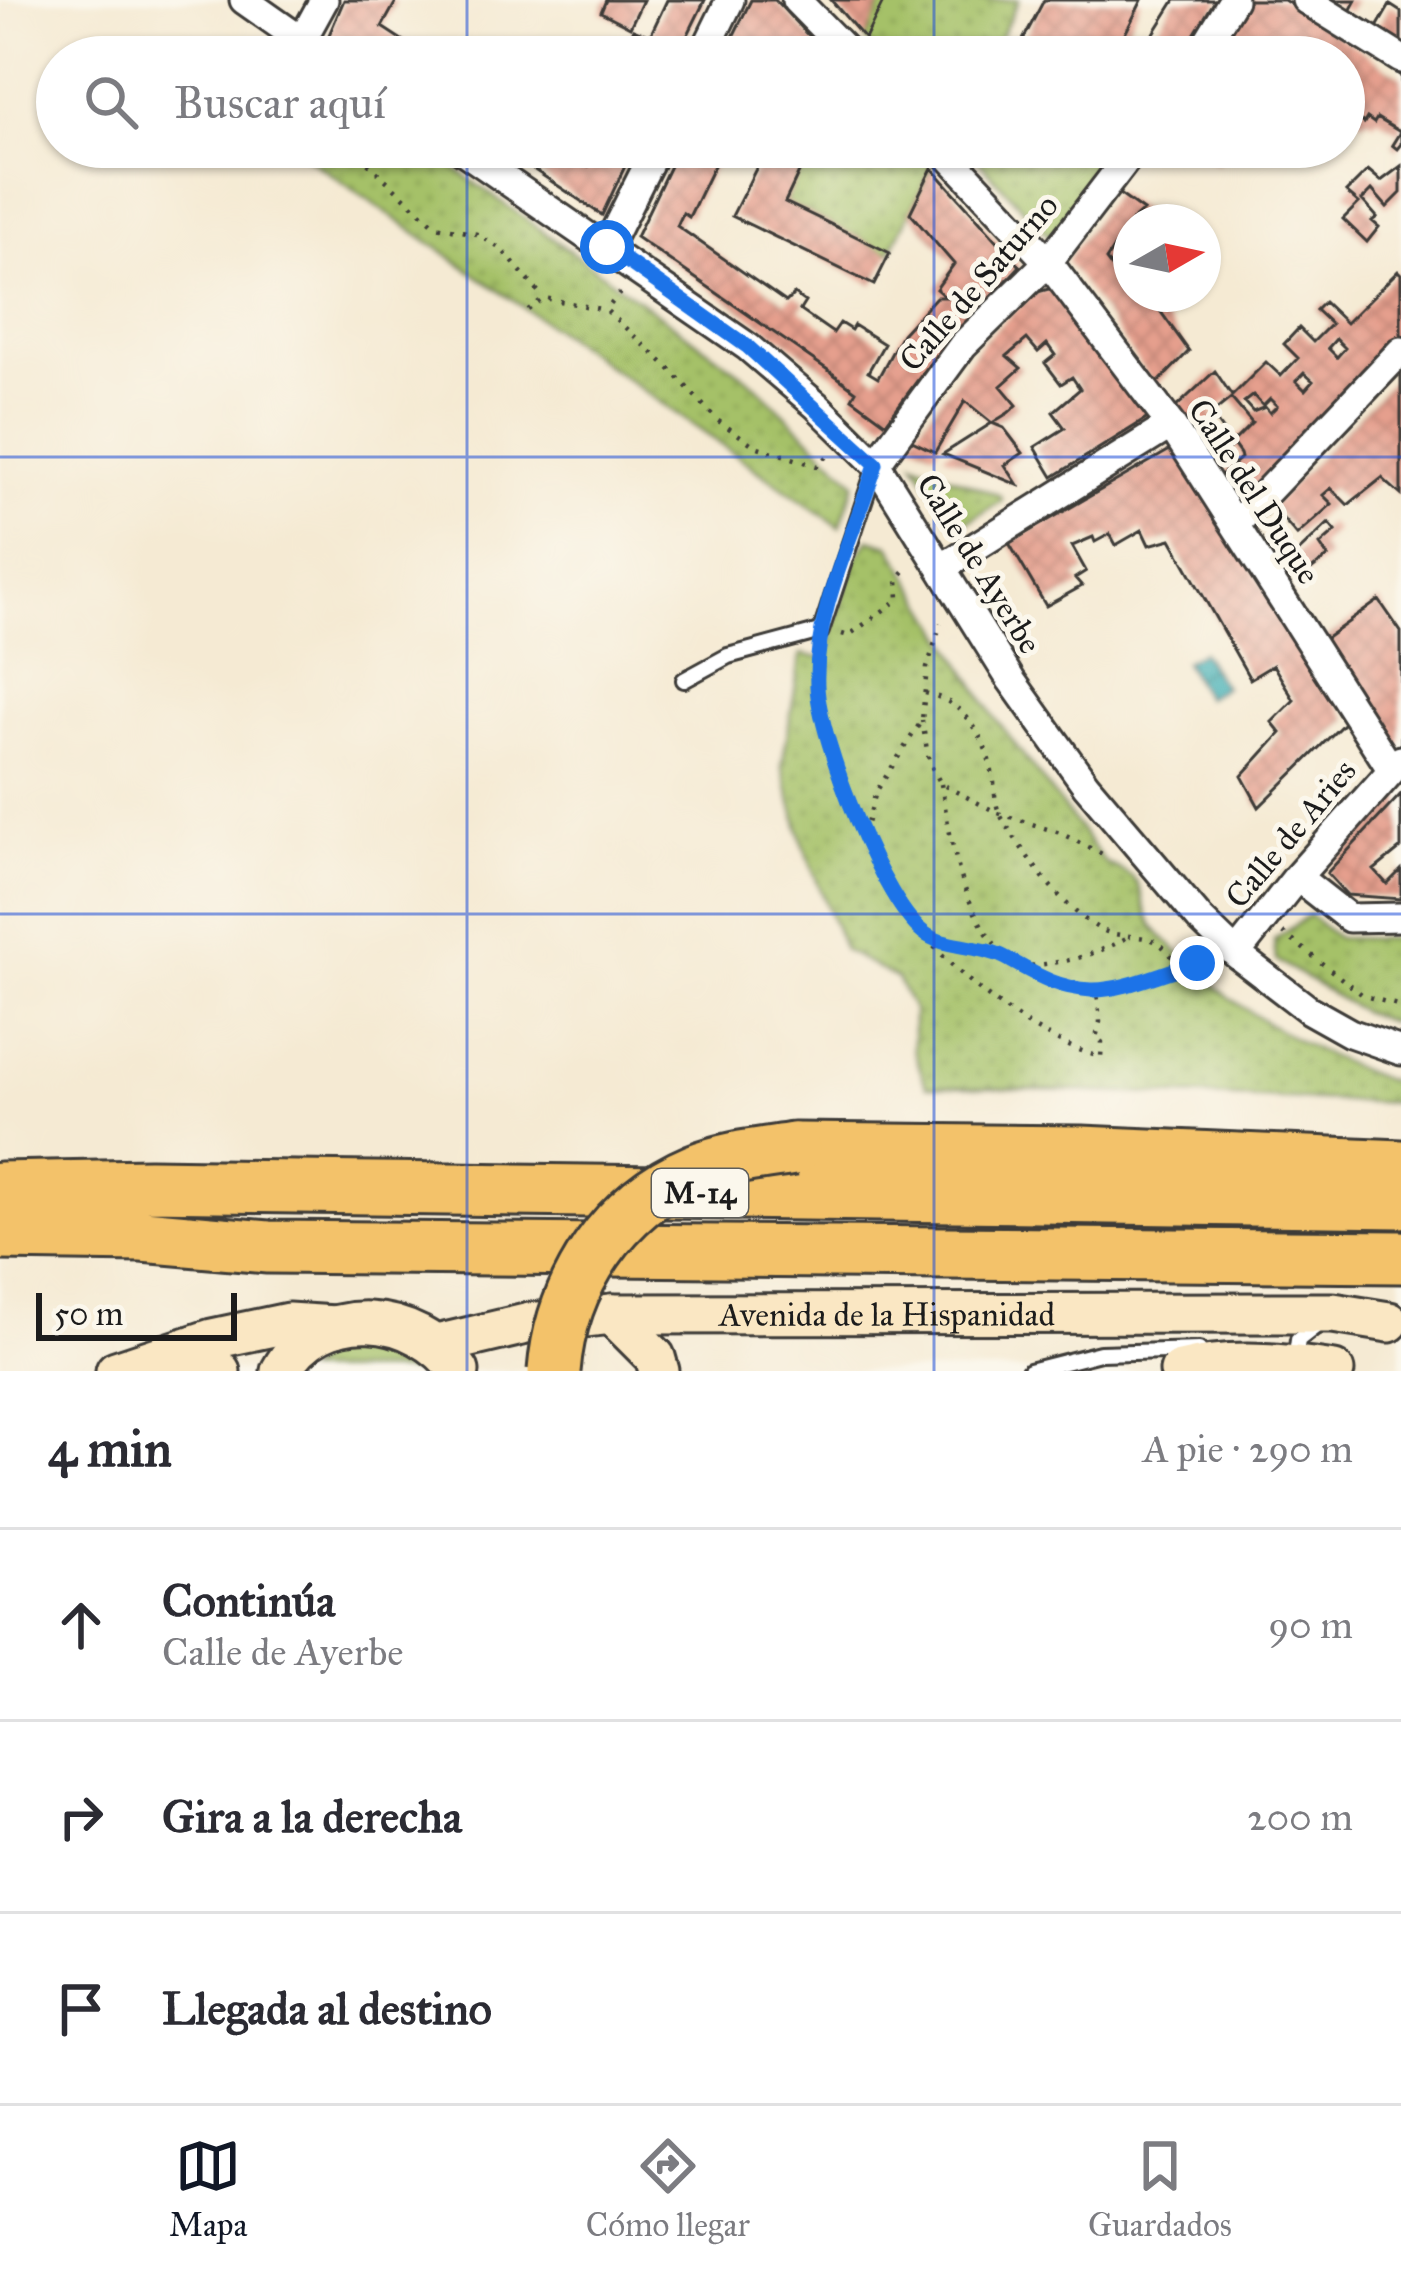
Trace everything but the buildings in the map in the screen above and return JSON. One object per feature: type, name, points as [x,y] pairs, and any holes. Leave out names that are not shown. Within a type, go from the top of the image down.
[{"type":"highway","points":[[554,1371],[567,1307],[603,1240],[634,1207],[698,1168],[794,1149],[1106,1153],[1401,1166]]},
{"type":"highway","name":"M-14","points":[[0,1188],[1401,1202]]},
{"type":"highway","name":"M-14","points":[[0,1234],[142,1236],[268,1247],[1401,1257]]},
{"type":"highway","points":[[0,1268],[268,1247]]},
{"type":"street","points":[[244,0],[295,36]]},
{"type":"street","points":[[316,36],[324,0]]},
{"type":"street","points":[[712,36],[730,0]]},
{"type":"street","points":[[796,0],[831,36]]},
{"type":"street","points":[[1211,36],[1233,0]]},
{"type":"street","points":[[1306,0],[1364,36]]},
{"type":"street","points":[[1365,37],[1401,59]]},
{"type":"street","name":"Calle de Ayerbe","points":[[489,168],[748,347],[876,464],[1011,680],[1086,784],[1200,919],[1236,954],[1309,1010],[1350,1034],[1401,1052]]},
{"type":"street","points":[[607,247],[646,168]]},
{"type":"street","name":"Calle del Duque","points":[[960,168],[1048,262],[1171,425],[1396,764]]},
{"type":"street","name":"Calle de Saturno","points":[[876,464],[963,345],[1048,262],[1120,168]]},
{"type":"street","points":[[1235,525],[1401,351]]},
{"type":"street","points":[[943,567],[1171,425]]},
{"type":"street","name":"Calle de Aries","points":[[1236,954],[1396,764]]},
{"type":"street","points":[[1297,877],[1348,919],[1401,917]]},
{"type":"street","name":"Avenida de la Hispanidad","points":[[448,1358],[530,1323],[612,1314],[1333,1313],[1395,1323]]},
{"type":"street","points":[[612,1314],[655,1357],[659,1371]]},
{"type":"street","name":"Avenida de la Hispanidad","points":[[1246,1314],[1296,1352],[1342,1370]]},
{"type":"street","points":[[129,1367],[212,1339],[288,1323],[334,1326],[362,1320],[414,1330],[448,1358]]},
{"type":"street","points":[[483,1371],[530,1323]]},
{"type":"street","points":[[1342,1370],[1359,1337],[1372,1327],[1395,1323]]},
{"type":"street","points":[[281,1371],[308,1340],[334,1326]]},
{"type":"street","name":"Avenida de la Hispanidad","points":[[1180,1371],[1296,1352]]},
{"type":"street","points":[[129,1367],[198,1362],[220,1371]]},
{"type":"lane","points":[[684,680],[728,656],[821,632],[876,464]]},
{"type":"lane","points":[[1029,1371],[1100,1353],[1137,1350],[1296,1352],[1333,1313]]},
{"type":"path","points":[[373,168],[436,226],[477,235],[502,250],[544,298],[606,310]]},
{"type":"path","points":[[528,310],[544,298]]},
{"type":"path","points":[[908,567],[898,578],[898,599],[848,636],[821,632],[817,687],[826,735],[864,834],[899,904],[979,992],[1077,1052],[1101,1057],[1102,1042],[1096,1039],[1100,1022],[1097,991]]},
{"type":"path","points":[[941,623],[927,668],[922,721],[929,762],[941,784],[964,884],[1002,955]]},
{"type":"path","points":[[925,693],[960,709],[978,731],[989,751],[998,813],[1051,883],[1103,931],[1157,941],[1180,967]]},
{"type":"path","points":[[864,834],[876,792],[922,721]]},
{"type":"path","points":[[941,784],[998,813],[1060,833],[1104,855]]},
{"type":"path","points":[[1274,925],[1364,996],[1401,1006]]},
{"type":"path","points":[[927,935],[1002,955],[1045,982],[1097,991],[1197,963]]},
{"type":"path","points":[[1020,967],[1092,956],[1129,936]]},
{"type":"green space","points":[[884,0],[1019,0],[1001,36],[866,36]]},
{"type":"green space","points":[[322,168],[453,168],[748,378],[855,482],[840,527]]},
{"type":"green space","points":[[801,168],[932,168],[890,253],[785,202]]},
{"type":"green space","points":[[985,168],[1109,168],[1055,243]]},
{"type":"green space","points":[[915,462],[1001,496],[1002,501],[956,528]]},
{"type":"green space","points":[[869,539],[890,545],[995,718],[1106,864],[1137,883],[1148,916],[1164,938],[1222,991],[1269,1024],[1320,1052],[1401,1086],[1401,1103],[926,1086],[913,1048],[913,1009],[897,979],[844,950],[804,847],[782,766],[801,654],[825,659],[855,560]]},
{"type":"green space","points":[[1309,915],[1337,938],[1401,939],[1401,1026],[1362,1012],[1276,960],[1274,940]]},
{"type":"green space","points":[[355,1341],[398,1347],[434,1371],[305,1371],[329,1350]]},
{"type":"water","points":[[1201,652],[1224,687],[1205,698],[1184,661]]},
{"type":"route","points":[[607,247],[748,347],[876,464],[821,632],[817,687],[841,782],[899,904],[927,935],[1002,955],[1045,982],[1097,991],[1197,963]]}]
